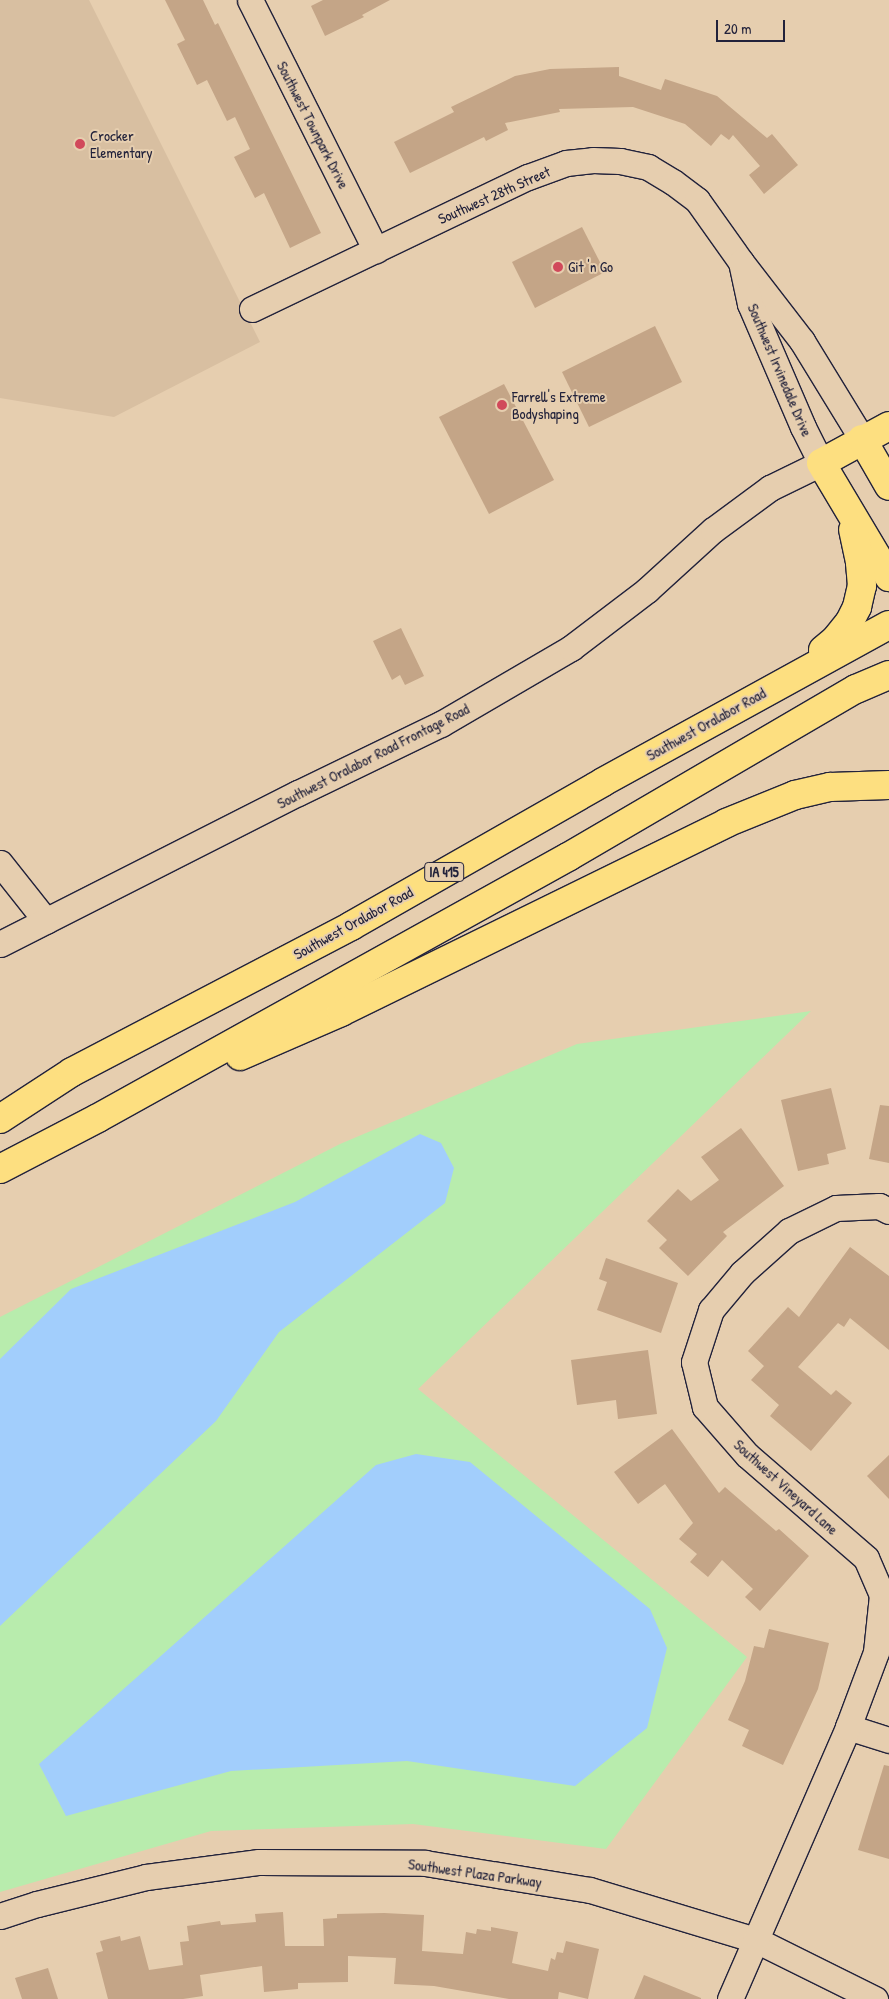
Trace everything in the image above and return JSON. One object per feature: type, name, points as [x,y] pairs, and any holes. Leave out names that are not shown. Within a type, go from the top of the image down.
[{"type":"main road","points":[[821,463],[889,426]]},
{"type":"main road","name":"Southwest Irvinedale Drive","points":[[862,439],[889,486]]},
{"type":"main road","name":"Southwest Irvinedale Drive","points":[[821,463],[889,577]]},
{"type":"main road","points":[[788,679],[835,640],[857,607],[862,586],[860,562],[847,507]]},
{"type":"main road","name":"Southwest Oralabor Road","points":[[0,1119],[72,1072],[351,926],[788,679],[889,625]]},
{"type":"main road","points":[[0,1169],[98,1118],[575,853],[856,689],[889,675]]},
{"type":"main road","points":[[98,1118],[341,1012],[726,823],[795,795],[830,787],[889,785]]},
{"type":"street","name":"Southwest Townpark Drive","points":[[250,0],[376,250]]},
{"type":"street","name":"Southwest 28th Street","points":[[252,309],[528,177],[566,163],[593,160],[620,161],[648,167],[673,182],[697,200],[741,262]]},
{"type":"street","name":"Southwest Irvinedale Drive","points":[[741,262],[802,341],[862,439]]},
{"type":"street","name":"Southwest Irvinedale Drive","points":[[741,262],[750,304],[803,427],[821,463]]},
{"type":"street","name":"Southwest Oralabor Road Frontage Road","points":[[0,944],[298,793],[441,724],[555,658],[647,590],[713,530],[770,488],[821,463]]},
{"type":"street","points":[[0,863],[46,921]]},
{"type":"street","name":"Southwest Vineyard Lane","points":[[730,1999],[848,1727],[876,1652],[882,1595],[866,1558],[747,1455],[704,1407],[694,1362],[710,1310],[742,1273],[789,1231],[836,1208],[880,1206],[889,1211]]},
{"type":"street","points":[[848,1727],[889,1740]]},
{"type":"street","name":"Southwest Plaza Parkway","points":[[0,1916],[37,1904],[146,1877],[250,1864],[425,1863],[590,1890],[756,1940],[875,1999]]},
{"type":"shaded area","name":"Crocker Elementary","points":[[0,0],[89,0],[260,342],[114,417],[0,398]]},
{"type":"green space","points":[[811,1011],[418,1389],[747,1657],[606,1849],[413,1824],[211,1831],[0,1892],[0,1317],[340,1144],[577,1044]]},
{"type":"water","points":[[420,1134],[441,1143],[454,1168],[445,1203],[279,1332],[216,1421],[0,1626],[0,1359],[71,1289],[295,1202]]},
{"type":"water","points":[[416,1454],[470,1462],[650,1609],[667,1648],[647,1728],[575,1786],[407,1761],[231,1771],[66,1816],[39,1764],[376,1465]]},
{"type":"building","points":[[165,0],[203,0],[215,25],[218,23],[321,233],[290,248],[264,193],[255,198],[234,157],[250,149],[235,117],[227,121],[207,80],[197,85],[177,44],[185,40]]},
{"type":"building","points":[[323,0],[390,0],[362,15],[364,17],[325,36],[311,6]]},
{"type":"building","points":[[619,67],[619,76],[661,90],[665,79],[717,96],[767,138],[772,134],[798,165],[764,194],[749,175],[760,166],[733,135],[729,140],[721,134],[711,146],[685,124],[633,107],[559,109],[560,112],[505,123],[508,130],[486,141],[484,137],[410,173],[394,142],[454,112],[451,107],[515,76],[550,69]]},
{"type":"building","name":"Git 'n Go","points":[[582,227],[605,272],[535,308],[512,262]]},
{"type":"building","points":[[655,326],[682,382],[589,427],[562,372]]},
{"type":"building","points":[[504,384],[554,480],[489,514],[439,417]]},
{"type":"building","points":[[401,628],[424,676],[405,685],[400,675],[392,680],[373,641]]},
{"type":"building","points":[[831,1088],[846,1149],[827,1154],[829,1164],[798,1171],[781,1100]]},
{"type":"building","points":[[880,1105],[889,1106],[889,1163],[869,1159]]},
{"type":"building","points":[[741,1128],[784,1186],[723,1232],[727,1236],[688,1276],[659,1248],[667,1240],[647,1221],[678,1189],[691,1201],[719,1180],[701,1157]]},
{"type":"building","points":[[850,1247],[889,1276],[889,1350],[850,1318],[844,1327],[838,1323],[798,1367],[831,1395],[836,1390],[852,1403],[811,1451],[770,1416],[779,1405],[751,1380],[764,1366],[748,1351],[788,1307],[799,1317]]},
{"type":"building","points":[[606,1258],[678,1283],[661,1333],[597,1310],[607,1282],[599,1279]]},
{"type":"building","points":[[648,1350],[657,1414],[618,1419],[616,1400],[577,1405],[571,1360]]},
{"type":"building","points":[[672,1429],[719,1493],[725,1487],[776,1531],[779,1529],[809,1556],[760,1611],[745,1597],[753,1589],[722,1560],[708,1577],[690,1562],[697,1554],[679,1539],[693,1523],[665,1484],[638,1504],[614,1472]]},
{"type":"building","points":[[889,1455],[889,1499],[867,1476]]},
{"type":"building","points":[[769,1629],[829,1643],[818,1689],[783,1765],[742,1746],[749,1730],[728,1720],[745,1681],[754,1646],[764,1648]]},
{"type":"building","points":[[884,1765],[889,1766],[889,1859],[858,1850]]},
{"type":"building","points":[[283,1912],[285,1946],[324,1946],[323,1919],[337,1918],[337,1914],[384,1913],[424,1915],[422,1951],[463,1954],[466,1932],[476,1934],[477,1929],[491,1931],[491,1927],[518,1932],[512,1963],[548,1971],[551,1958],[555,1960],[557,1952],[563,1953],[566,1941],[599,1949],[588,1999],[559,1992],[558,1999],[509,1999],[434,1986],[394,1984],[396,1958],[348,1956],[348,1982],[298,1983],[298,1989],[264,1992],[262,1966],[200,1975],[203,1996],[183,1999],[108,1999],[96,1953],[103,1951],[100,1941],[120,1936],[121,1941],[140,1936],[149,1970],[183,1965],[180,1942],[189,1941],[187,1926],[220,1921],[221,1925],[256,1922],[255,1914]]},
{"type":"building","points":[[48,1968],[58,1999],[22,1999],[15,1978]]},
{"type":"building","points":[[644,1975],[701,1998],[701,1999],[634,1999]]},
{"type":"place","name":"Crocker Elementary","points":[[80,144]]},
{"type":"place","name":"Git 'n Go","points":[[558,267]]},
{"type":"place","name":"Farrell's Extreme Bodyshaping","points":[[502,405]]}]
